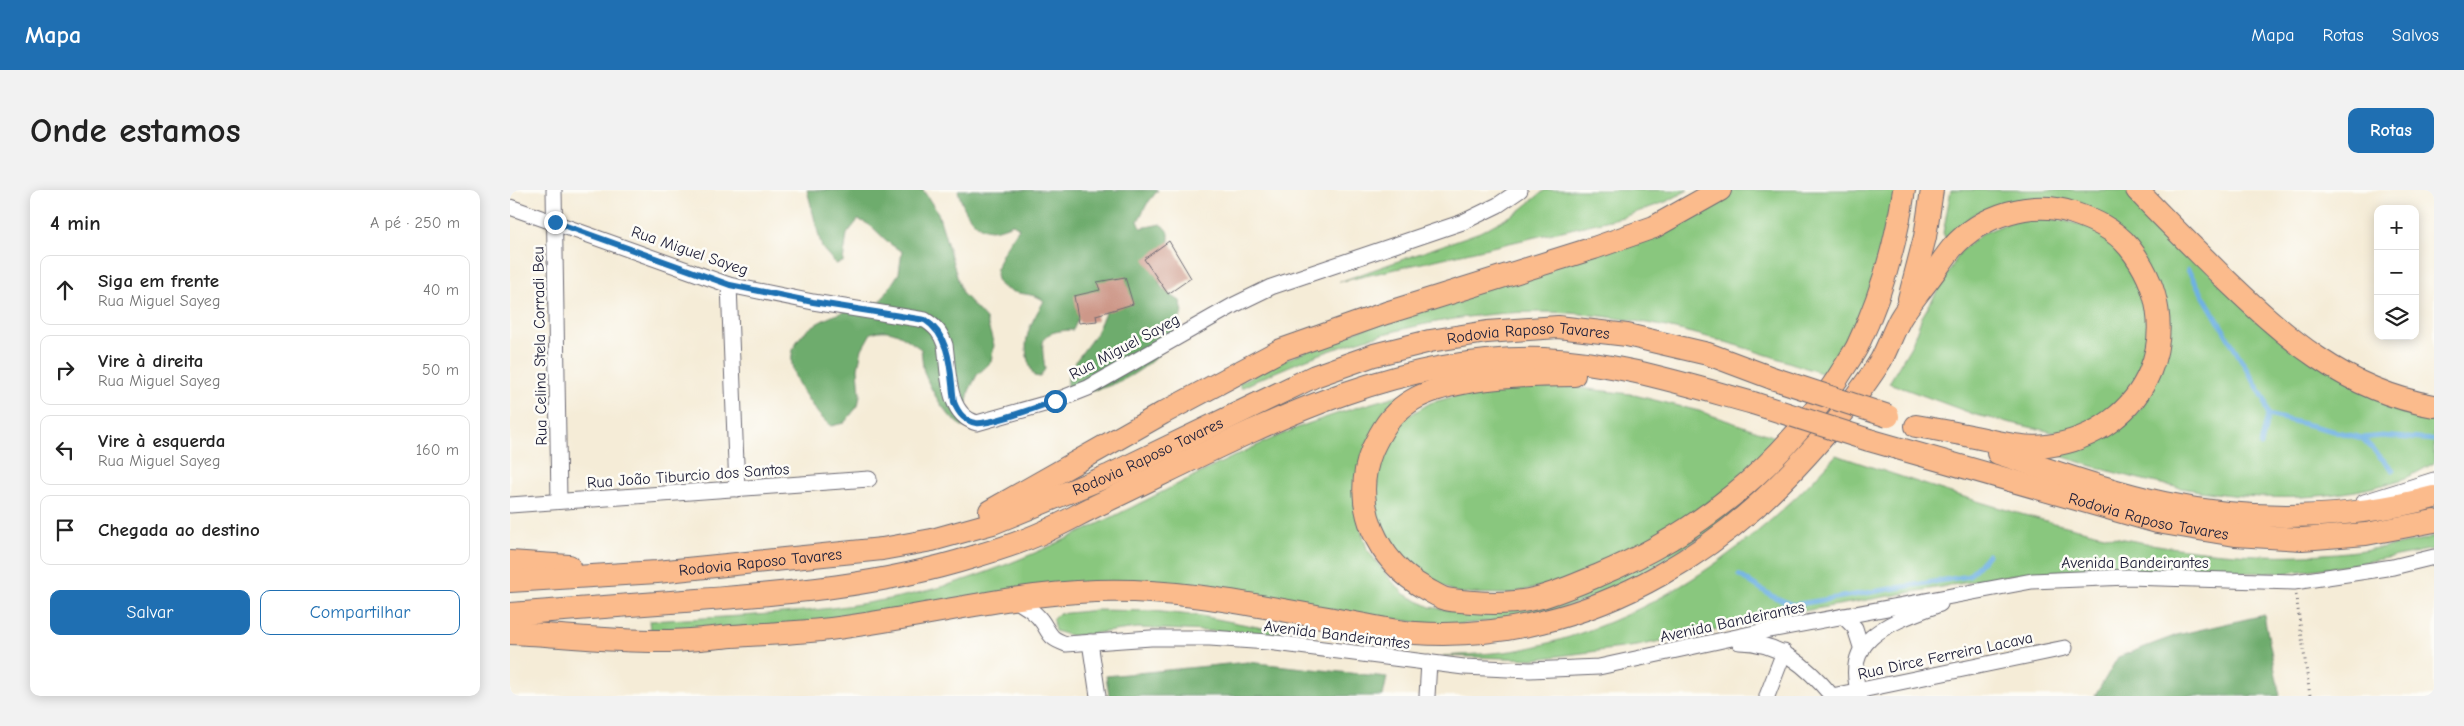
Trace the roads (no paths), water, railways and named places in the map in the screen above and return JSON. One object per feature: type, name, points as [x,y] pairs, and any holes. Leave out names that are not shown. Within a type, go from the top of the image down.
[{"type":"highway","points":[[882,549],[949,528],[993,510],[1163,413],[1281,350],[1386,313],[1654,227],[1720,190]]},
{"type":"highway","points":[[1645,373],[1538,375],[1489,380],[1441,388],[1410,401],[1392,416],[1381,430],[1364,477],[1364,499],[1369,524],[1379,547],[1409,580],[1445,599],[1501,605],[1547,597],[1593,578],[1620,566],[1703,519],[1740,490],[1767,465],[1817,410],[1856,349],[1878,299],[1898,230],[1904,190]]},
{"type":"highway","points":[[1906,310],[1925,237],[1932,190]]},
{"type":"highway","points":[[2137,190],[2270,322],[2317,359],[2364,384],[2407,401],[2434,406]]},
{"type":"highway","points":[[510,633],[665,641],[820,630],[1064,593],[1101,591],[1170,592],[1412,633],[1467,634],[1520,627],[1576,614],[1619,596],[1660,575],[1702,549],[1747,517],[1791,475],[1841,416],[1881,360],[1906,310],[1955,244],[1981,223],[2025,208],[2057,207],[2097,221],[2126,243],[2147,273],[2158,315],[2156,356],[2142,391],[2117,418],[2084,439],[2042,447],[2008,445],[1916,426]]},
{"type":"highway","name":"Rodovia Raposo Tavares","points":[[510,581],[657,572],[882,549],[932,540],[993,523],[1110,475],[1315,376],[1374,355],[1430,341],[1487,332],[1558,328],[1627,335],[1708,354],[1772,378],[2103,487],[2165,503],[2276,517],[2365,511],[2434,497]]},
{"type":"highway","name":"Rodovia Raposo Tavares","points":[[510,614],[770,595],[844,587],[904,576],[974,557],[1044,532],[1284,416],[1333,396],[1392,378],[1429,370],[1503,360],[1545,359],[1645,373],[1753,403],[1869,440],[2157,522],[2234,535],[2302,539],[2366,534],[2430,522]]},
{"type":"highway","points":[[510,562],[657,572]]},
{"type":"street","name":"Rua Celina Stela Corradi Beu","points":[[554,190],[559,501]]},
{"type":"street","name":"Rua Miguel Sayeg","points":[[510,207],[730,285],[813,302],[925,320],[938,330],[945,345],[957,410],[969,421],[985,423],[1088,388],[1234,305],[1271,287],[1463,222],[1498,205],[1520,190]]},
{"type":"street","points":[[730,285],[737,488]]},
{"type":"street","name":"Rua João Tiburcio dos Santos","points":[[510,504],[869,479]]},
{"type":"street","points":[[2276,517],[2371,500],[2434,480]]},
{"type":"street","name":"Avenida Bandeirantes","points":[[1015,600],[1028,607],[1044,624],[1047,633],[1054,639],[1066,644],[1151,638],[1210,638],[1268,642],[1464,667],[1530,670],[1599,667],[1723,642],[1764,631],[1979,589],[2032,581],[2084,578],[2294,582],[2393,567],[2434,557]]},
{"type":"street","points":[[1859,693],[1854,669],[1862,650],[1873,636],[1892,623],[1979,589]]},
{"type":"street","points":[[1044,624],[1050,604],[1064,593]]},
{"type":"street","points":[[1843,616],[1855,628],[1862,650]]},
{"type":"street","points":[[1090,642],[1098,696]]},
{"type":"street","points":[[1723,642],[1755,642],[1784,652],[1810,671],[1832,696]]},
{"type":"street","name":"Rua Dirce Ferreira Lacava","points":[[1832,696],[1859,693],[2065,648]]},
{"type":"street","points":[[1767,696],[1784,652]]},
{"type":"street","points":[[1427,696],[1429,662]]},
{"type":"waterway","points":[[2188,270],[2265,400],[2268,415],[2261,445]]},
{"type":"waterway","points":[[2268,415],[2362,438],[2382,436],[2434,440]]},
{"type":"waterway","points":[[2362,438],[2393,470]]},
{"type":"waterway","points":[[1739,575],[1772,596],[1793,605],[1969,576],[1988,555]]}]
